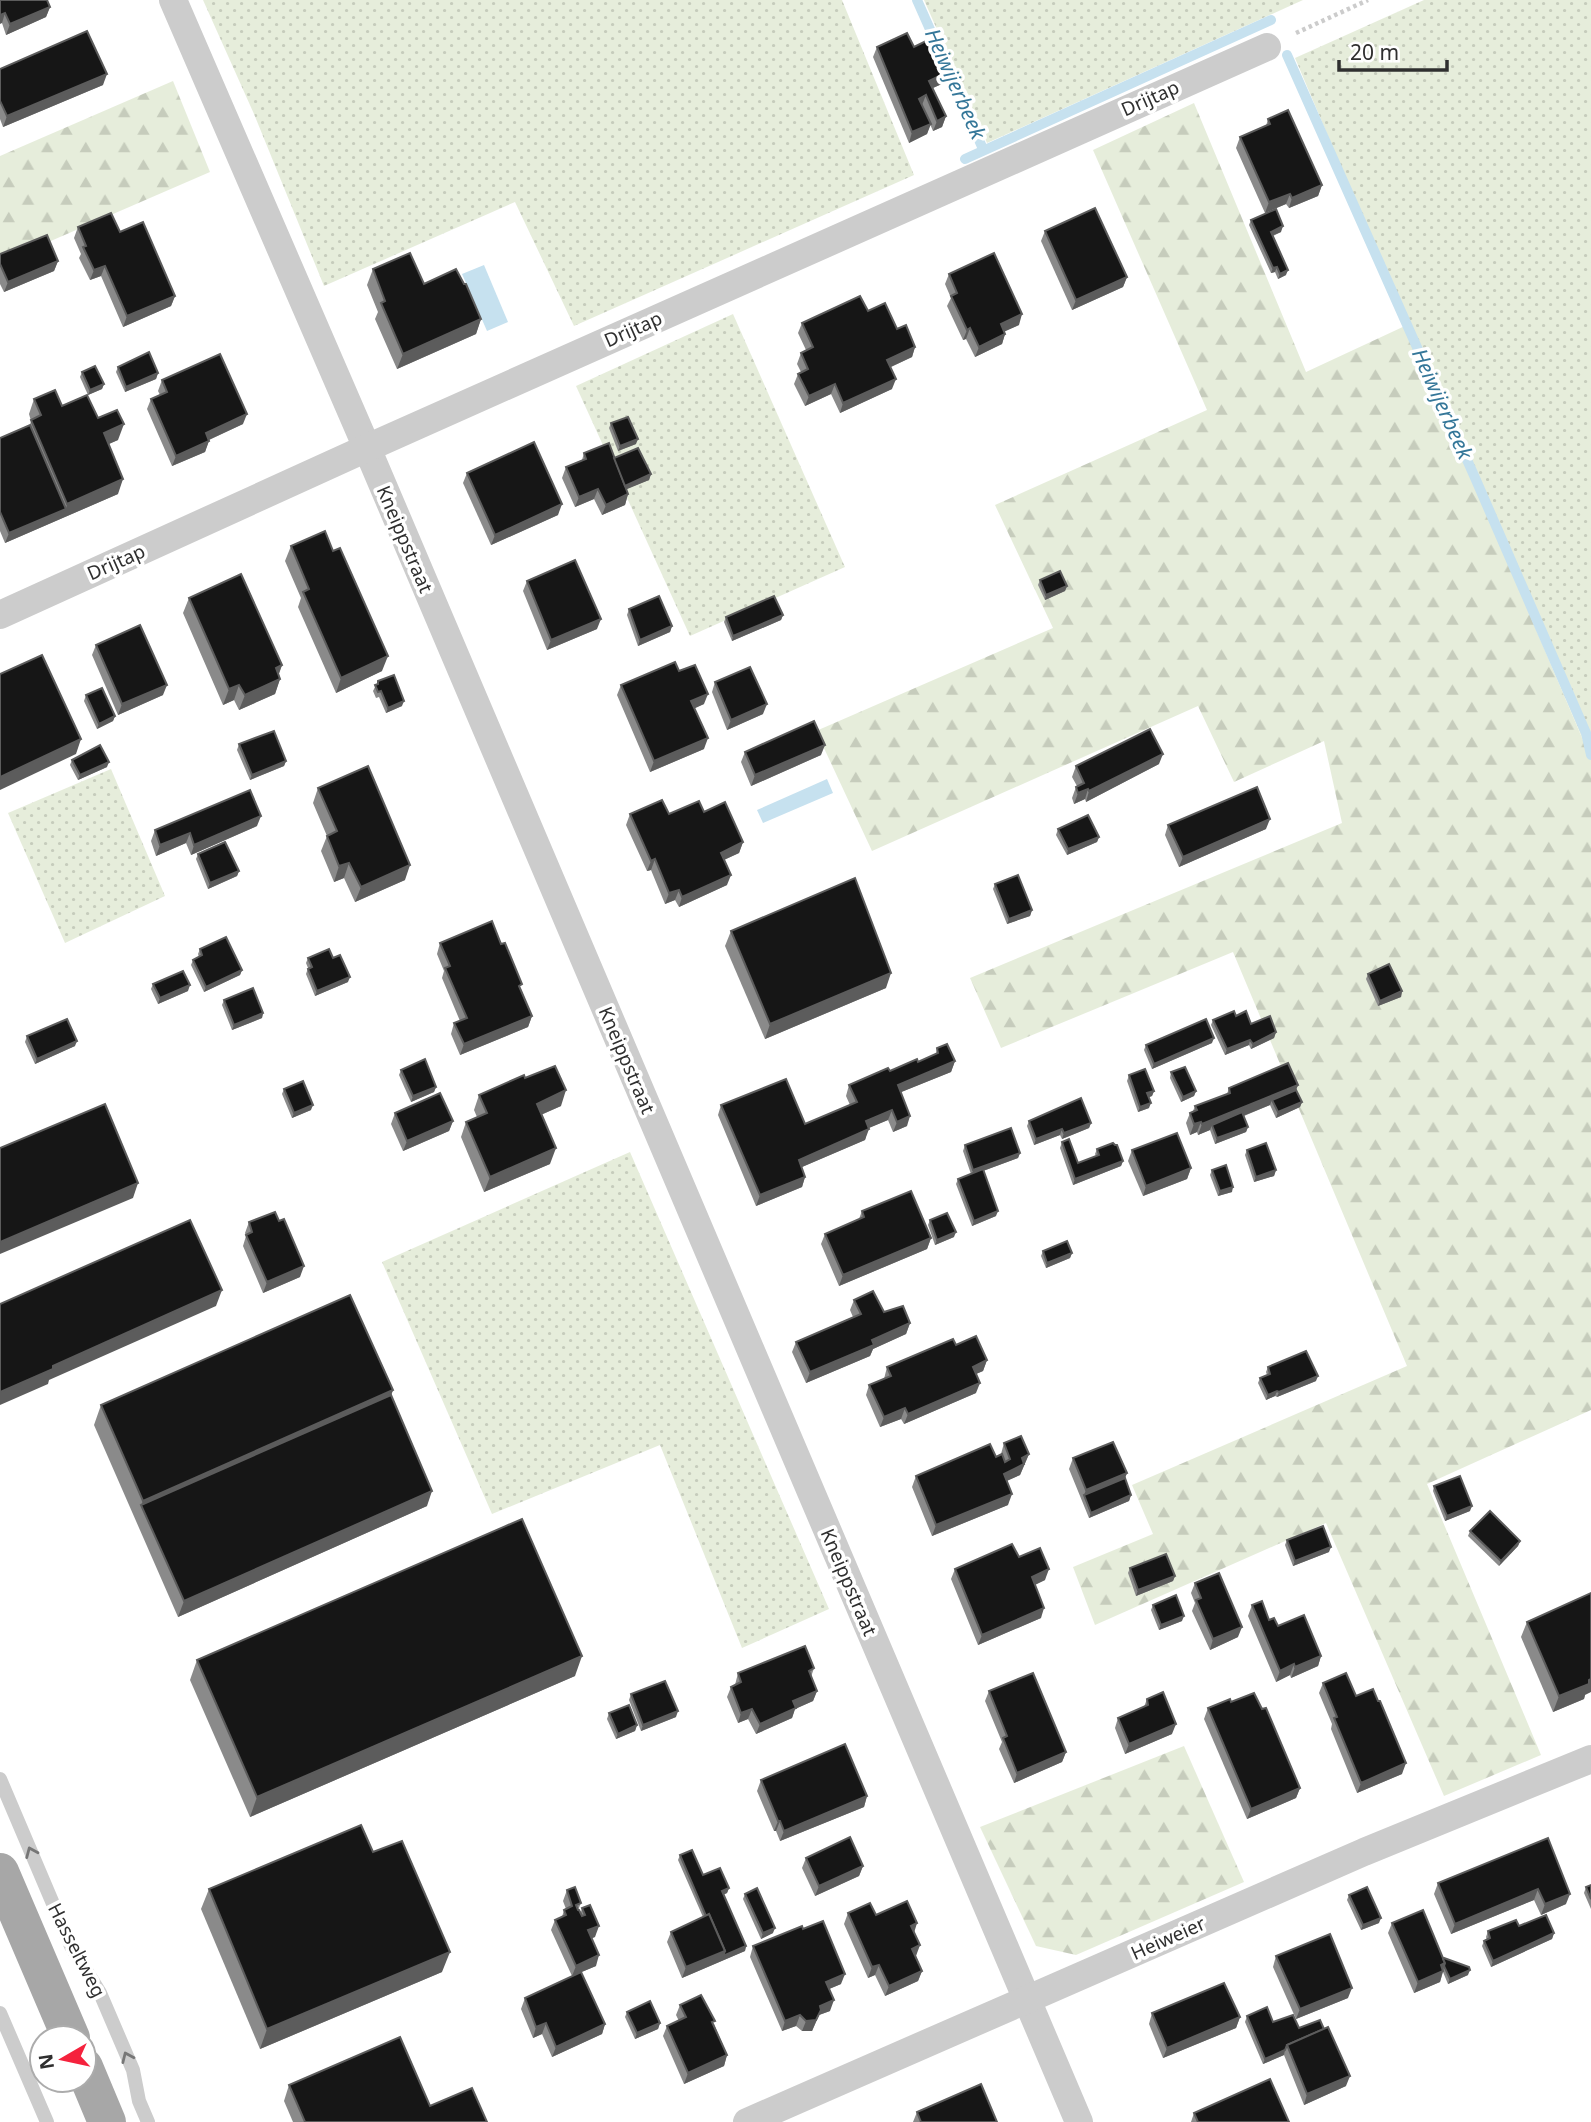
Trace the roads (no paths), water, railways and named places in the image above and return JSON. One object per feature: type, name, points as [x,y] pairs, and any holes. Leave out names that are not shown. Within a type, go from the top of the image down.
[{"type":"main road","name":"Hasseltweg","points":[[0,1872],[65,2024]]},
{"type":"main road","points":[[95,2094],[107,2122]]},
{"type":"street","name":"Kneippstraat","points":[[173,0],[367,448],[1079,2122]]},
{"type":"street","name":"Drijtap","points":[[0,615],[367,448],[1266,47]]},
{"type":"street","name":"Heiweier","points":[[747,2122],[1364,1852],[1591,1759]]},
{"type":"lane","name":"Hasseltweg","points":[[0,1779],[71,1946],[100,1993],[133,2070],[139,2101],[148,2122]]},
{"type":"lane","points":[[0,2013],[47,2122]]},
{"type":"water","points":[[484,265],[508,322],[487,331],[462,274]]},
{"type":"water","points":[[827,779],[833,793],[763,823],[757,810]]},
{"type":"waterway","name":"Heiwijerbeek","points":[[917,0],[983,149]]},
{"type":"waterway","name":"Heiwijerbeek","points":[[965,159],[1271,20]]},
{"type":"waterway","name":"Heiwijerbeek","points":[[1287,55],[1586,733],[1591,755]]}]
